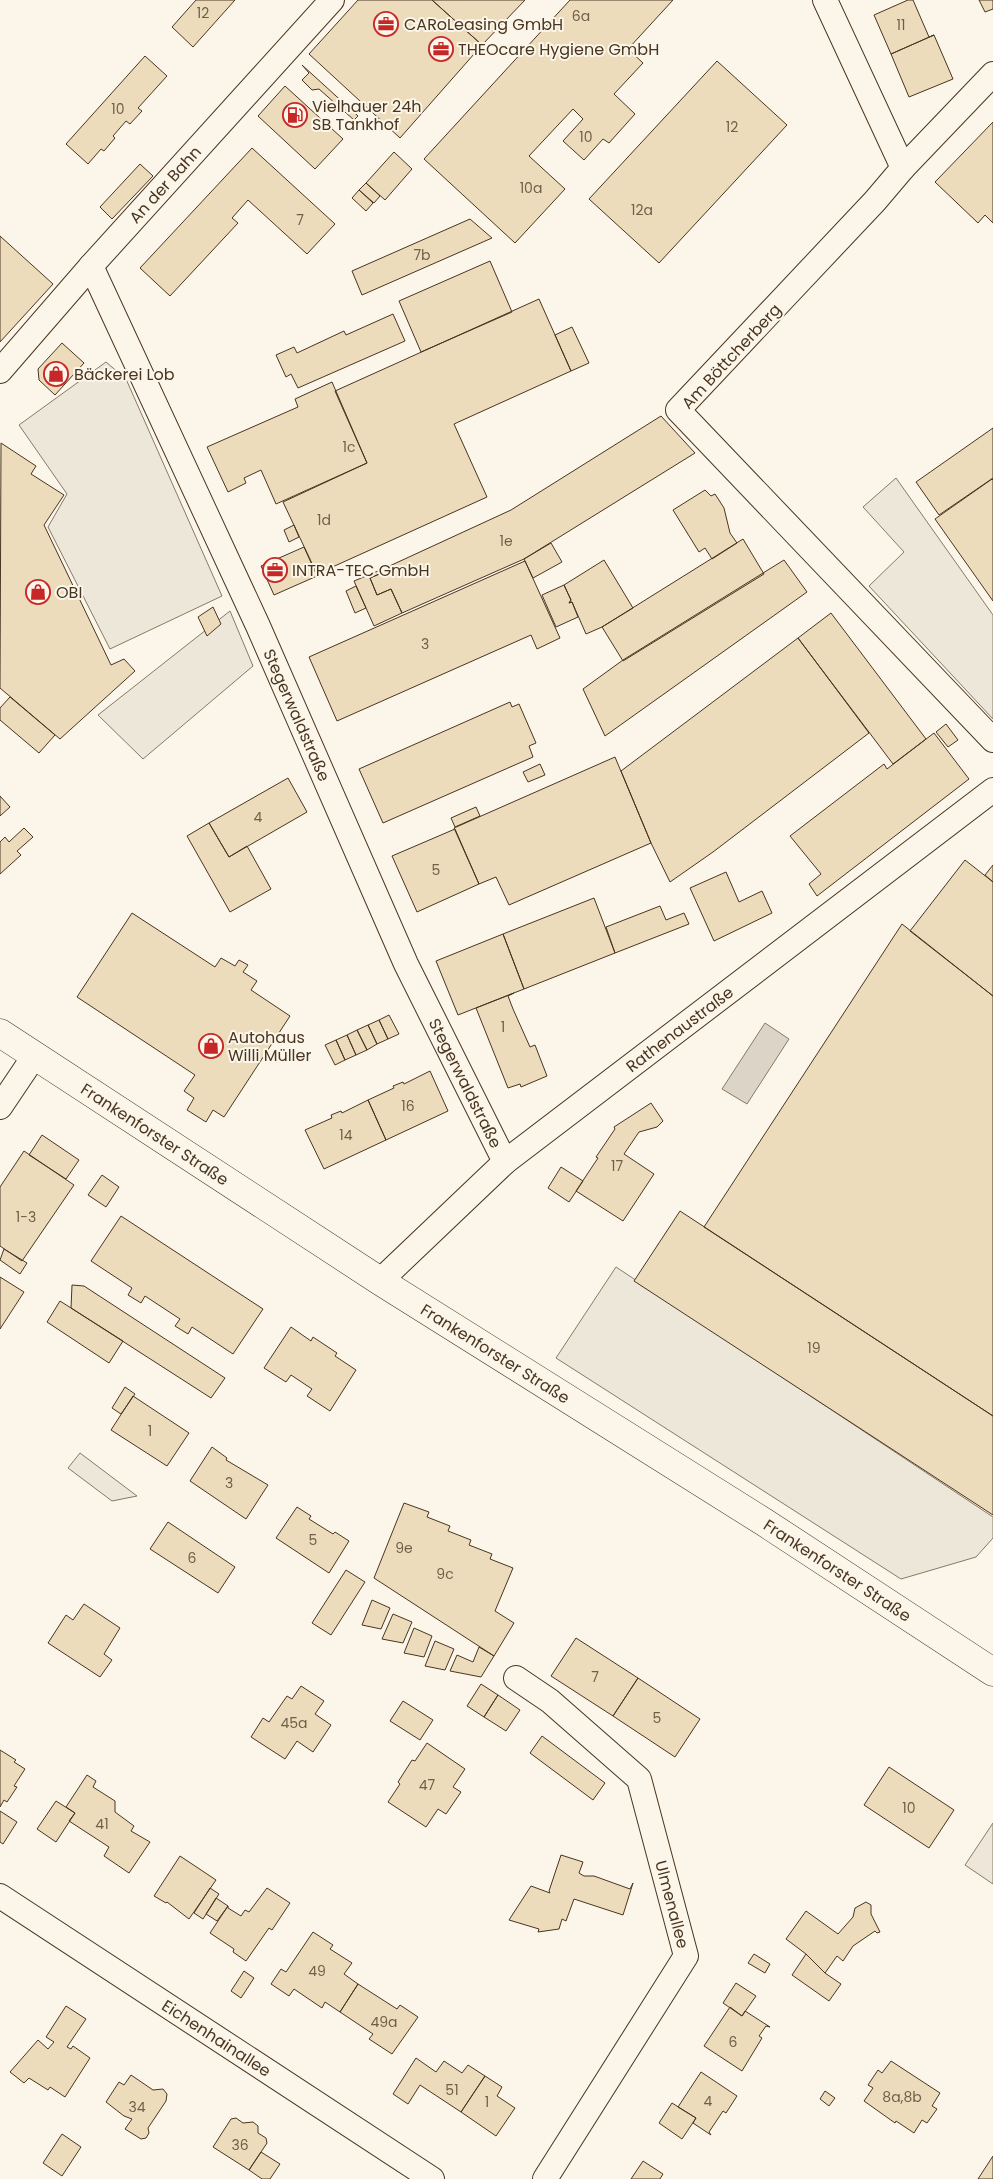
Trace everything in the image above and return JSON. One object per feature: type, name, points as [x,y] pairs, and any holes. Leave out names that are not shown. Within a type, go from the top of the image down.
[{"type":"main road","name":"Frankenforster Straße","points":[[0,1032],[380,1282],[742,1508],[993,1672]]},
{"type":"street","name":"An der Bahn","points":[[0,371],[90,266],[332,0]]},
{"type":"street","points":[[825,0],[903,168],[993,74]]},
{"type":"street","name":"Am Böttcherberg","points":[[903,168],[875,201],[678,410],[993,740]]},
{"type":"street","name":"Stegerwaldstraße","points":[[90,266],[258,626],[406,964],[504,1162]]},
{"type":"street","name":"Rathenaustraße","points":[[380,1282],[504,1162],[993,790]]},
{"type":"street","points":[[0,1107],[35,1055]]},
{"type":"street","name":"Ulmenallee","points":[[516,1678],[550,1701],[639,1779],[686,1956],[545,2179]]},
{"type":"street","name":"Eichenhainallee","points":[[0,1896],[432,2179]]},
{"type":"shaded area","points":[[106,362],[126,379],[222,596],[110,649],[48,527],[67,494],[19,425]]},
{"type":"shaded area","points":[[896,478],[993,615],[993,719],[869,586],[904,552],[863,507]]},
{"type":"shaded area","points":[[230,611],[253,666],[143,759],[98,715]]},
{"type":"shaded area","points":[[765,1023],[789,1039],[747,1104],[722,1089]]},
{"type":"shaded area","points":[[616,1267],[993,1517],[993,1538],[976,1557],[901,1579],[556,1358]]},
{"type":"shaded area","points":[[80,1453],[137,1496],[112,1501],[68,1468]]},
{"type":"shaded area","points":[[993,1823],[993,1884],[965,1865]]},
{"type":"building","points":[[196,0],[235,0],[193,47],[172,27]]},
{"type":"building","points":[[358,0],[432,0],[482,45],[400,138],[309,54]]},
{"type":"building","points":[[432,0],[525,0],[482,45]]},
{"type":"building","points":[[570,0],[673,0],[628,49],[643,63],[614,94],[635,114],[609,143],[603,139],[584,160],[563,141],[583,119],[573,109],[529,156],[565,189],[515,243],[424,159]]},
{"type":"building","points":[[908,0],[913,0],[929,37],[934,35],[891,54],[874,15]]},
{"type":"building","points":[[979,0],[993,0],[993,9],[985,12]]},
{"type":"building","points":[[934,35],[953,79],[909,97],[891,54]]},
{"type":"building","points":[[145,56],[167,76],[138,108],[142,111],[130,124],[126,121],[113,136],[115,138],[104,151],[101,149],[88,164],[66,144]]},
{"type":"building","points":[[717,61],[787,125],[659,263],[589,199]]},
{"type":"building","points":[[302,65],[358,116],[354,120],[319,89],[312,90],[302,80],[309,73]]},
{"type":"building","points":[[285,86],[343,139],[315,169],[258,116]]},
{"type":"building","points":[[993,122],[993,223],[985,215],[978,223],[935,182]]},
{"type":"building","points":[[252,148],[335,224],[307,254],[248,200],[232,218],[238,223],[170,296],[140,268]]},
{"type":"building","points":[[394,152],[412,169],[385,200],[366,183]]},
{"type":"building","points":[[140,164],[153,176],[112,219],[100,207]]},
{"type":"building","points":[[366,183],[380,196],[374,203],[359,190]]},
{"type":"building","points":[[359,190],[373,203],[366,211],[352,198]]},
{"type":"building","points":[[470,219],[492,238],[362,295],[352,271]]},
{"type":"building","points":[[0,236],[53,284],[0,342]]},
{"type":"building","points":[[490,261],[512,312],[421,352],[399,301]]},
{"type":"building","points":[[539,299],[571,371],[454,424],[487,497],[317,574],[283,502],[367,463],[335,391]]},
{"type":"building","points":[[393,314],[405,341],[298,388],[291,374],[286,377],[276,355],[294,347],[297,353],[344,331],[346,335]]},
{"type":"building","points":[[572,327],[589,363],[571,371],[555,335]]},
{"type":"building","name":"Bäckerei Lob","points":[[62,343],[84,363],[55,395],[39,380],[38,369]]},
{"type":"building","points":[[332,382],[367,463],[276,504],[261,470],[244,478],[246,483],[228,492],[207,447],[298,407],[295,399]]},
{"type":"building","points":[[661,416],[695,453],[524,559],[402,613],[391,589],[377,595],[370,578],[384,572],[383,569],[511,510]]},
{"type":"building","points":[[993,428],[993,478],[939,515],[916,482]]},
{"type":"building","name":"OBI","points":[[1,443],[36,466],[31,474],[64,495],[44,525],[111,665],[124,659],[135,671],[60,739],[0,688]]},
{"type":"building","points":[[993,480],[993,601],[935,519]]},
{"type":"building","points":[[705,490],[711,496],[715,494],[724,508],[730,533],[737,543],[712,559],[705,548],[699,552],[673,510]]},
{"type":"building","points":[[294,525],[299,537],[289,542],[284,530]]},
{"type":"building","points":[[743,539],[764,574],[623,661],[602,627]]},
{"type":"building","points":[[551,543],[562,562],[533,578],[524,559]]},
{"type":"building","points":[[304,547],[317,576],[274,595],[261,566]]},
{"type":"building","points":[[604,560],[633,608],[602,627],[586,634],[572,602],[569,603],[571,600],[564,585]]},
{"type":"building","points":[[784,560],[807,592],[605,736],[583,689],[623,660]]},
{"type":"building","points":[[525,561],[560,638],[537,649],[531,635],[337,721],[309,657]]},
{"type":"building","points":[[383,569],[384,572],[370,578],[377,595],[391,589],[402,613],[374,626],[354,581]]},
{"type":"building","points":[[564,585],[571,600],[569,603],[572,602],[578,617],[556,627],[542,595]]},
{"type":"building","points":[[356,586],[366,608],[355,613],[346,591]]},
{"type":"building","points":[[213,607],[221,624],[207,636],[198,617]]},
{"type":"building","points":[[831,613],[926,739],[893,764],[798,638]]},
{"type":"building","points":[[798,638],[869,733],[713,852],[670,882],[651,843],[621,771]]},
{"type":"building","points":[[10,697],[55,735],[39,753],[0,720],[0,708]]},
{"type":"building","points":[[510,702],[512,707],[519,704],[536,743],[529,746],[533,757],[383,823],[359,769]]},
{"type":"building","points":[[946,724],[958,740],[948,747],[936,732]]},
{"type":"building","points":[[934,733],[969,779],[817,896],[809,884],[821,874],[790,836],[884,764],[887,769]]},
{"type":"building","points":[[615,757],[651,843],[509,905],[496,877],[479,884],[454,828]]},
{"type":"building","points":[[540,764],[545,775],[528,782],[523,772]]},
{"type":"building","points":[[288,778],[307,812],[229,857],[209,823]]},
{"type":"building","points":[[0,796],[10,807],[0,816]]},
{"type":"building","points":[[476,807],[480,816],[455,827],[451,818]]},
{"type":"building","points":[[209,823],[229,857],[247,846],[271,889],[230,912],[187,836]]},
{"type":"building","points":[[24,828],[33,837],[17,851],[21,855],[0,874],[0,842],[5,837],[9,842]]},
{"type":"building","points":[[455,829],[479,884],[417,912],[392,856]]},
{"type":"building","points":[[965,860],[993,882],[993,996],[910,931]]},
{"type":"building","points":[[993,865],[993,882],[985,875]]},
{"type":"building","points":[[726,872],[739,902],[762,891],[772,913],[714,941],[690,888]]},
{"type":"building","points":[[594,898],[615,953],[524,989],[503,934]]},
{"type":"building","points":[[660,906],[666,920],[684,913],[689,924],[615,953],[606,927]]},
{"type":"building","name":"Autohaus Willi Müller","points":[[132,913],[215,967],[221,958],[235,966],[239,960],[248,965],[243,972],[257,981],[251,990],[290,1016],[224,1117],[213,1110],[206,1122],[187,1110],[194,1098],[184,1091],[195,1075],[77,997]]},
{"type":"building","points":[[902,924],[993,996],[993,1416],[704,1227]]},
{"type":"building","points":[[503,934],[524,989],[458,1015],[436,961]]},
{"type":"building","points":[[514,993],[508,996],[513,1009],[530,1047],[535,1045],[547,1076],[521,1087],[520,1084],[508,1088],[476,1008]]},
{"type":"building","points":[[389,1015],[399,1034],[388,1039],[379,1020]]},
{"type":"building","points":[[379,1020],[388,1039],[377,1044],[368,1025]]},
{"type":"building","points":[[368,1025],[377,1044],[367,1050],[357,1030]]},
{"type":"building","points":[[357,1030],[367,1050],[356,1055],[347,1035]]},
{"type":"building","points":[[347,1035],[356,1055],[345,1060],[336,1040]]},
{"type":"building","points":[[336,1040],[345,1060],[335,1065],[325,1045]]},
{"type":"building","points":[[430,1071],[448,1111],[386,1140],[368,1100],[394,1088],[393,1086],[403,1082],[404,1084]]},
{"type":"building","points":[[368,1100],[386,1140],[324,1169],[305,1130],[332,1118],[331,1115],[341,1111],[342,1113]]},
{"type":"building","points":[[651,1103],[663,1121],[657,1127],[639,1132],[624,1154],[654,1174],[623,1221],[576,1191],[598,1158],[596,1157],[615,1129],[614,1127]]},
{"type":"building","points":[[42,1135],[79,1160],[66,1179],[29,1155]]},
{"type":"building","points":[[24,1151],[74,1185],[22,1261],[0,1246],[0,1187]]},
{"type":"building","points":[[561,1167],[583,1181],[569,1202],[548,1188]]},
{"type":"building","points":[[102,1175],[119,1187],[106,1207],[88,1195]]},
{"type":"building","points":[[680,1211],[993,1416],[993,1515],[634,1281]]},
{"type":"building","points":[[121,1216],[263,1309],[233,1354],[192,1327],[188,1334],[175,1326],[180,1319],[145,1296],[141,1303],[128,1295],[132,1288],[91,1261]]},
{"type":"building","points":[[4,1249],[27,1263],[20,1274],[0,1260]]},
{"type":"building","points":[[0,1277],[24,1292],[0,1329]]},
{"type":"building","points":[[72,1285],[84,1286],[225,1378],[211,1398],[71,1308]]},
{"type":"building","points":[[60,1301],[123,1341],[109,1363],[47,1322]]},
{"type":"building","points":[[291,1327],[311,1341],[313,1337],[337,1353],[335,1356],[356,1370],[330,1411],[307,1396],[312,1389],[291,1375],[286,1382],[264,1368]]},
{"type":"building","points":[[125,1387],[135,1394],[121,1414],[112,1408]]},
{"type":"building","points":[[133,1396],[189,1433],[167,1466],[111,1430]]},
{"type":"building","points":[[212,1447],[227,1458],[226,1460],[268,1485],[246,1519],[190,1481]]},
{"type":"building","points":[[404,1503],[429,1512],[427,1517],[450,1526],[448,1531],[471,1540],[469,1545],[492,1554],[490,1559],[513,1568],[495,1611],[514,1623],[494,1656],[374,1578]]},
{"type":"building","points":[[297,1507],[311,1516],[309,1519],[333,1534],[335,1532],[349,1541],[329,1573],[276,1538]]},
{"type":"building","points":[[168,1522],[235,1567],[218,1593],[150,1549]]},
{"type":"building","points":[[346,1570],[365,1582],[331,1635],[312,1623]]},
{"type":"building","points":[[372,1600],[390,1608],[381,1629],[362,1625]]},
{"type":"building","points":[[84,1604],[120,1628],[104,1654],[112,1660],[100,1677],[48,1643],[66,1615],[73,1620]]},
{"type":"building","points":[[393,1614],[412,1622],[403,1643],[382,1639]]},
{"type":"building","points":[[414,1628],[432,1636],[424,1657],[404,1653]]},
{"type":"building","points":[[576,1638],[638,1678],[613,1716],[551,1676]]},
{"type":"building","points":[[435,1641],[454,1649],[445,1670],[425,1666]]},
{"type":"building","points":[[479,1647],[494,1656],[481,1677],[450,1671],[457,1655],[473,1662]]},
{"type":"building","points":[[638,1678],[700,1719],[675,1757],[613,1716]]},
{"type":"building","points":[[481,1684],[498,1695],[484,1717],[467,1706]]},
{"type":"building","points":[[301,1686],[324,1701],[315,1714],[331,1725],[313,1752],[297,1741],[285,1759],[251,1737],[263,1718],[269,1722],[287,1696],[292,1699]]},
{"type":"building","points":[[498,1695],[520,1710],[506,1731],[484,1717]]},
{"type":"building","points":[[403,1701],[433,1720],[420,1740],[390,1721]]},
{"type":"building","points":[[542,1736],[605,1783],[593,1800],[530,1753]]},
{"type":"building","points":[[427,1743],[465,1769],[453,1787],[461,1792],[446,1814],[438,1809],[426,1827],[388,1802],[412,1760],[415,1761]]},
{"type":"building","points":[[0,1750],[16,1760],[14,1762],[25,1769],[14,1786],[17,1787],[7,1802],[4,1800],[0,1807]]},
{"type":"building","points":[[889,1767],[954,1810],[929,1848],[864,1805]]},
{"type":"building","points":[[87,1775],[96,1781],[93,1787],[115,1801],[115,1812],[134,1826],[131,1831],[150,1842],[129,1873],[104,1856],[109,1847],[69,1821],[75,1813],[66,1807]]},
{"type":"building","points":[[56,1801],[75,1813],[56,1842],[37,1829]]},
{"type":"building","points":[[0,1811],[17,1822],[3,1844],[0,1842]]},
{"type":"building","points":[[561,1855],[583,1862],[579,1873],[584,1876],[594,1876],[630,1889],[633,1883],[623,1915],[574,1899],[566,1921],[562,1919],[559,1929],[538,1932],[539,1929],[509,1920],[531,1886],[550,1893],[549,1891]]},
{"type":"building","points":[[180,1856],[216,1880],[189,1919],[167,1902],[154,1896]]},
{"type":"building","points":[[210,1888],[219,1894],[203,1919],[194,1913]]},
{"type":"building","points":[[267,1888],[290,1903],[272,1930],[269,1928],[246,1961],[233,1952],[234,1949],[210,1933],[228,1906],[228,1908],[241,1916],[245,1910],[249,1912]]},
{"type":"building","points":[[216,1898],[228,1906],[217,1921],[206,1914]]},
{"type":"building","points":[[866,1902],[871,1905],[871,1914],[880,1932],[877,1933],[875,1931],[853,1946],[843,1961],[837,1956],[825,1973],[806,1954],[786,1939],[806,1911],[838,1934],[853,1917],[855,1908]]},
{"type":"building","points":[[313,1932],[333,1945],[330,1949],[352,1963],[344,1974],[358,1984],[340,2012],[325,2002],[322,2008],[294,1989],[289,1996],[271,1984],[281,1969],[286,1972]]},
{"type":"building","points":[[754,1954],[770,1964],[765,1973],[748,1963]]},
{"type":"building","points":[[806,1954],[825,1973],[841,1984],[829,2001],[792,1975]]},
{"type":"building","points":[[244,1971],[254,1978],[241,1998],[231,1991]]},
{"type":"building","points":[[736,1983],[756,1996],[742,2016],[723,2003]]},
{"type":"building","points":[[358,1984],[397,2009],[400,2005],[418,2017],[392,2054],[369,2039],[373,2034],[340,2012]]},
{"type":"building","points":[[66,2006],[86,2019],[67,2047],[71,2049],[73,2046],[90,2058],[65,2097],[50,2087],[48,2090],[29,2078],[24,2083],[10,2072],[38,2040],[48,2049],[54,2042],[46,2037]]},
{"type":"building","points":[[730,2007],[742,2016],[745,2011],[770,2027],[766,2026],[759,2036],[762,2038],[742,2071],[704,2046]]},
{"type":"building","points":[[416,2058],[436,2072],[444,2061],[462,2073],[468,2065],[485,2076],[461,2112],[420,2085],[408,2104],[393,2094]]},
{"type":"building","points":[[891,2061],[940,2093],[932,2106],[937,2109],[927,2123],[922,2120],[914,2133],[896,2121],[895,2123],[864,2101],[873,2088],[868,2085],[878,2070],[882,2073]]},
{"type":"building","points":[[701,2072],[737,2096],[726,2113],[723,2111],[709,2132],[711,2135],[693,2123],[696,2118],[678,2107]]},
{"type":"building","points":[[131,2075],[153,2090],[163,2089],[167,2094],[166,2101],[148,2128],[149,2133],[146,2138],[141,2139],[125,2129],[132,2119],[124,2116],[106,2102],[119,2082],[124,2085]]},
{"type":"building","points":[[485,2076],[502,2087],[497,2096],[515,2108],[496,2136],[461,2112]]},
{"type":"building","points":[[825,2091],[835,2098],[829,2106],[820,2099]]},
{"type":"building","points":[[672,2103],[696,2118],[682,2139],[659,2123]]},
{"type":"building","points":[[236,2118],[243,2123],[253,2122],[258,2126],[258,2133],[266,2138],[267,2143],[249,2170],[213,2147],[231,2119]]},
{"type":"building","points":[[62,2134],[81,2147],[62,2176],[43,2163]]},
{"type":"building","points":[[261,2152],[280,2164],[270,2179],[262,2179],[249,2170]]},
{"type":"building","points":[[993,2156],[993,2179],[978,2179]]},
{"type":"building","points":[[643,2161],[663,2174],[660,2179],[631,2179]]},
{"type":"place","name":"CARoLeasing GmbH","points":[[386,24]]},
{"type":"place","name":"THEOcare Hygiene GmbH","points":[[441,49]]},
{"type":"place","name":"Vielhauer 24h SB Tankhof","points":[[295,115]]},
{"type":"place","name":"Bäckerei Lob","points":[[56,374]]},
{"type":"place","name":"INTRA-TEC GmbH","points":[[275,570]]},
{"type":"place","name":"OBI","points":[[38,592]]},
{"type":"place","name":"Autohaus Willi Müller","points":[[211,1046]]}]
